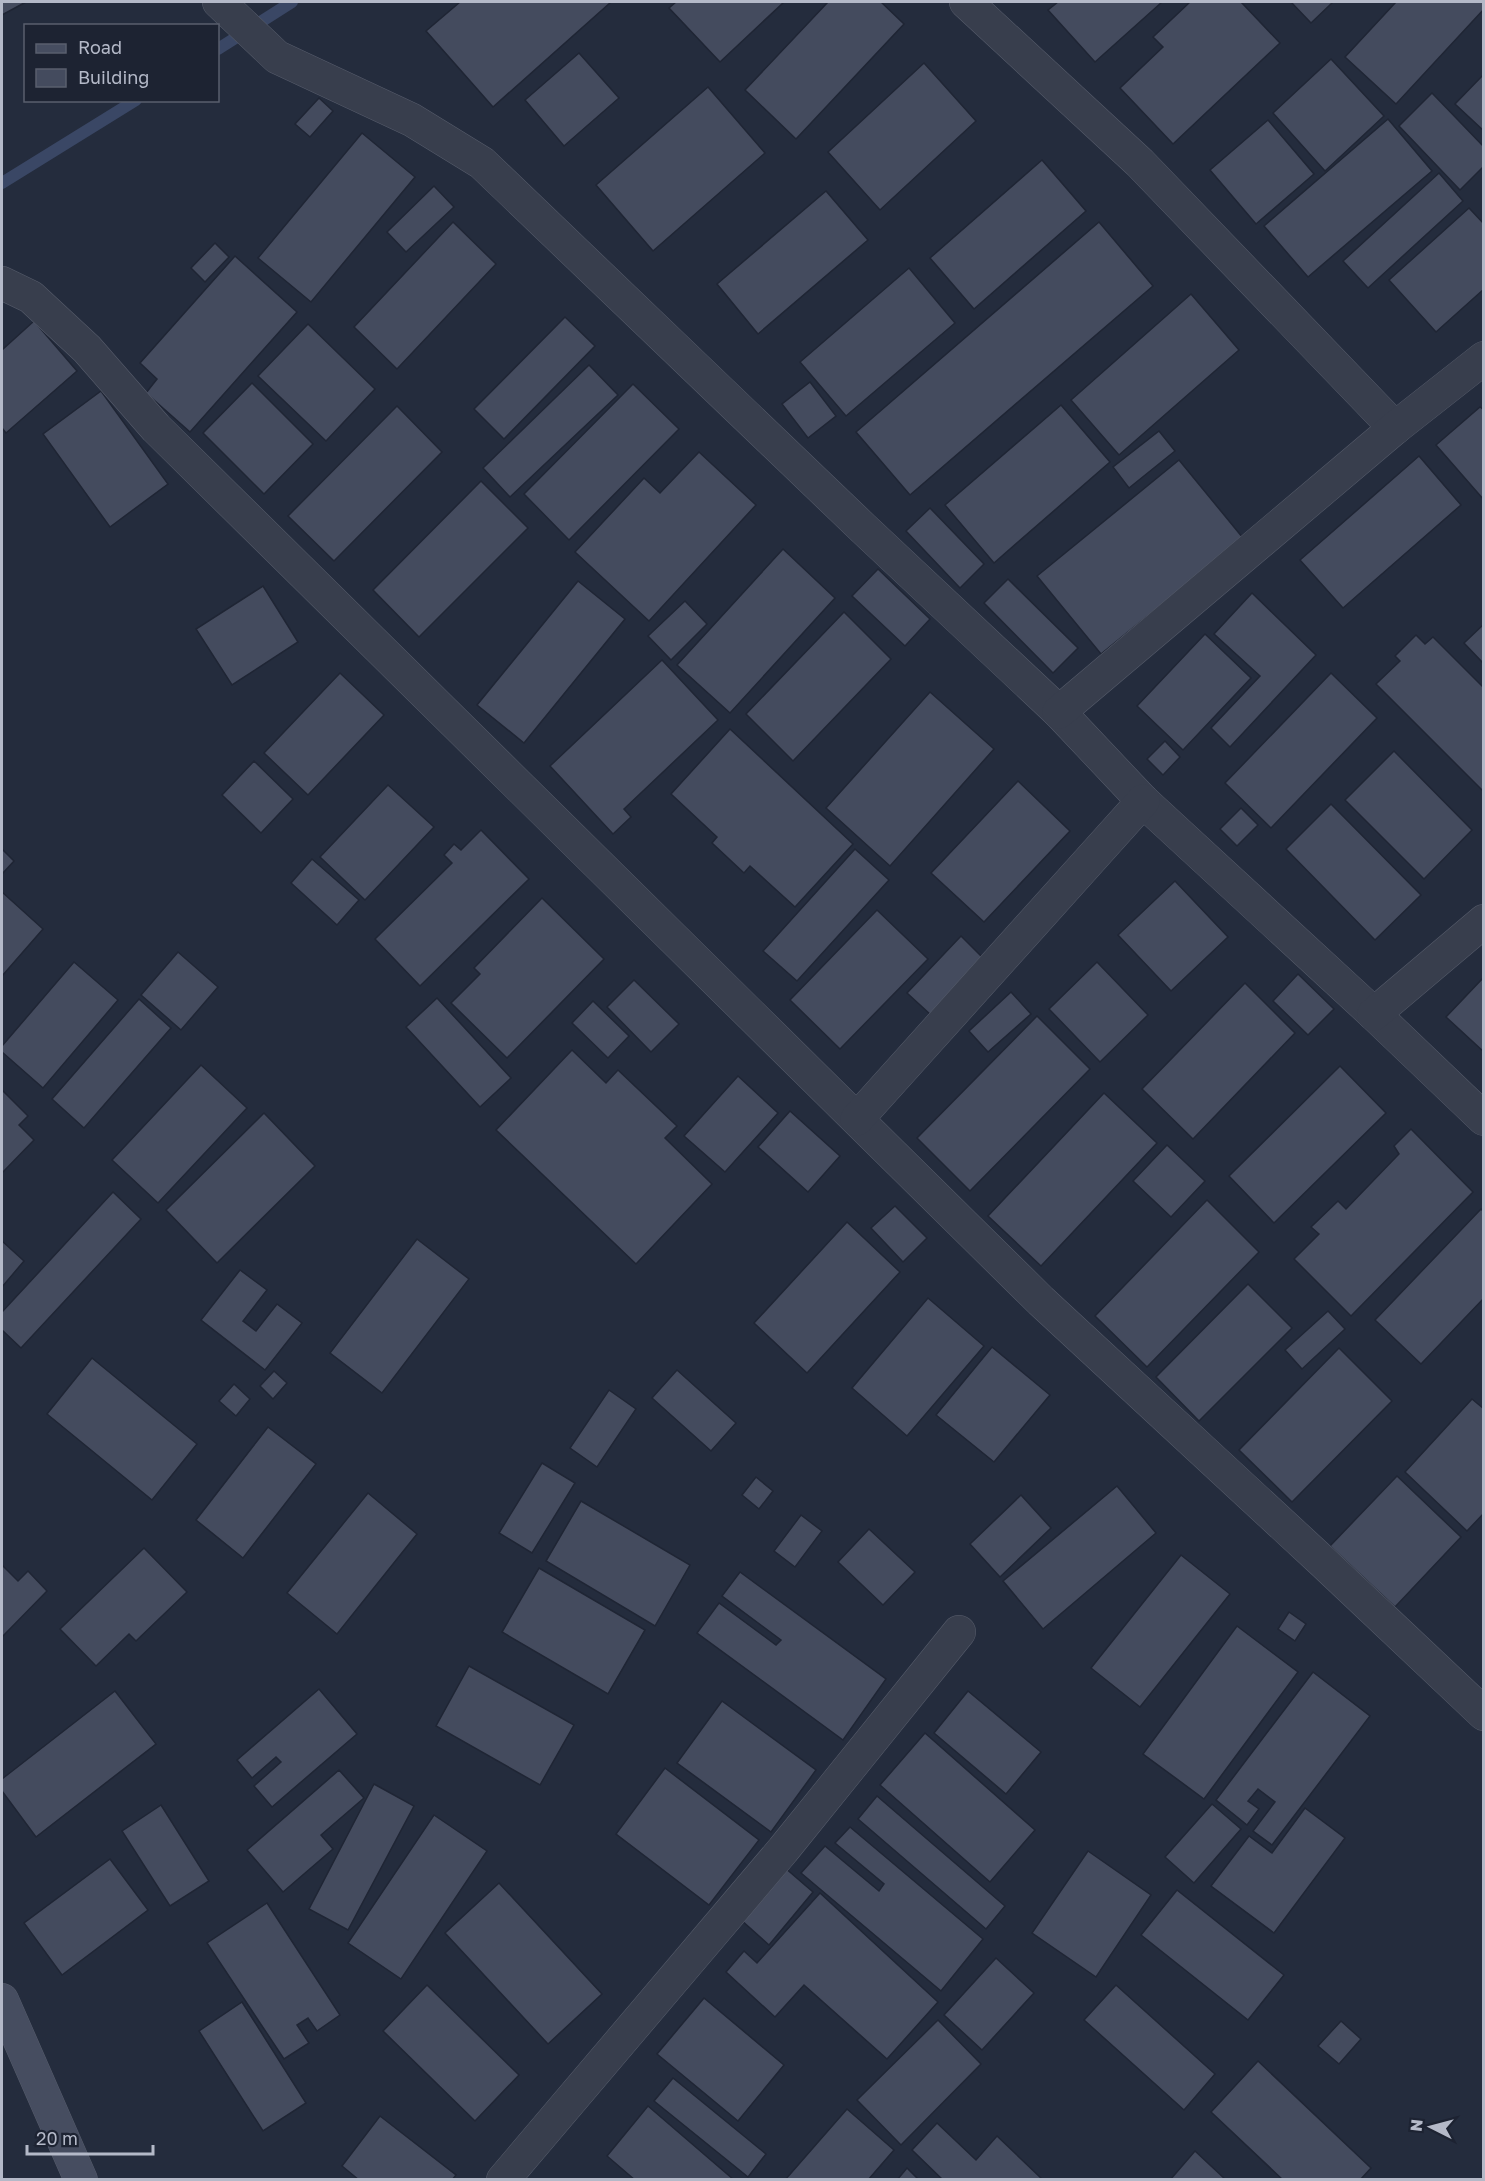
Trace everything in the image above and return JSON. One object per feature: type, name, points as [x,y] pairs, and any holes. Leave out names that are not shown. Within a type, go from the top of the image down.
[{"type":"street","points":[[966,2],[1140,163],[1395,428]]},
{"type":"street","points":[[223,5],[277,57],[412,120],[482,163],[864,530],[1059,712],[1143,801],[1484,1119]]},
{"type":"street","points":[[2,284],[31,297],[87,349],[156,428],[1041,1301],[1484,1714]]},
{"type":"street","points":[[1059,712],[1395,428],[1484,358]]},
{"type":"street","points":[[857,1119],[1143,801]]},
{"type":"street","points":[[1374,1014],[1484,921]]},
{"type":"street","points":[[503,2180],[783,1850],[959,1632]]},
{"type":"street","points":[[2,2000],[81,2180]]},
{"type":"building","points":[[2,2],[26,2],[2,15]]},
{"type":"building","points":[[460,2],[611,2],[493,107],[426,31]]},
{"type":"building","points":[[676,2],[784,2],[720,62],[669,8]]},
{"type":"building","points":[[828,2],[881,2],[904,24],[796,139],[745,90]]},
{"type":"building","points":[[1058,2],[1162,2],[1095,62],[1048,10]]},
{"type":"building","points":[[1190,2],[1241,2],[1280,43],[1173,144],[1120,88],[1163,47],[1153,37]]},
{"type":"building","points":[[1291,2],[1333,2],[1311,23]]},
{"type":"building","points":[[1396,2],[1484,2],[1484,9],[1396,104],[1345,57]]},
{"type":"building","points":[[579,53],[619,98],[564,146],[525,100]]},
{"type":"building","points":[[1331,59],[1384,116],[1325,171],[1273,113]]},
{"type":"building","points":[[924,63],[976,121],[880,210],[828,152]]},
{"type":"building","points":[[1484,74],[1484,131],[1455,104]]},
{"type":"building","points":[[708,87],[765,153],[653,251],[596,185]]},
{"type":"building","points":[[1432,93],[1484,147],[1484,166],[1460,190],[1399,126]]},
{"type":"building","points":[[319,98],[333,111],[310,137],[295,124]]},
{"type":"building","points":[[1388,119],[1432,171],[1308,277],[1264,226]]},
{"type":"building","points":[[1268,120],[1314,174],[1256,224],[1210,170]]},
{"type":"building","points":[[362,133],[415,177],[311,302],[258,258]]},
{"type":"building","points":[[1042,160],[1086,211],[974,309],[930,258]]},
{"type":"building","points":[[1439,173],[1463,201],[1368,288],[1343,261]]},
{"type":"building","points":[[434,186],[454,207],[406,252],[387,232]]},
{"type":"building","points":[[826,191],[868,240],[758,334],[717,284]]},
{"type":"building","points":[[1469,208],[1484,224],[1484,289],[1436,332],[1389,280]]},
{"type":"building","points":[[453,222],[496,264],[397,369],[354,327]]},
{"type":"building","points":[[1099,222],[1153,286],[910,495],[856,432]]},
{"type":"building","points":[[215,243],[229,257],[205,282],[191,268]]},
{"type":"building","points":[[235,256],[297,312],[190,432],[146,393],[157,379],[140,363]]},
{"type":"building","points":[[909,268],[955,323],[846,416],[800,362]]},
{"type":"building","points":[[1191,294],[1239,350],[1119,455],[1071,400]]},
{"type":"building","points":[[565,317],[595,346],[504,439],[474,409]]},
{"type":"building","points":[[34,321],[77,371],[6,433],[2,428],[2,350]]},
{"type":"building","points":[[308,324],[375,389],[326,441],[258,376]]},
{"type":"building","points":[[589,365],[618,395],[510,497],[483,468]]},
{"type":"building","points":[[810,382],[836,416],[808,438],[782,404]]},
{"type":"building","points":[[252,383],[313,444],[264,494],[203,433]]},
{"type":"building","points":[[633,384],[679,429],[569,540],[524,494]]},
{"type":"building","points":[[101,391],[168,484],[110,527],[43,434]]},
{"type":"building","points":[[1061,405],[1110,462],[994,563],[945,505]]},
{"type":"building","points":[[397,406],[442,452],[334,561],[288,516]]},
{"type":"building","points":[[1480,407],[1484,410],[1484,500],[1436,445]]},
{"type":"building","points":[[1159,431],[1175,451],[1129,488],[1113,467]]},
{"type":"building","points":[[699,452],[756,505],[649,621],[575,552],[644,478],[660,493]]},
{"type":"building","points":[[1419,456],[1461,505],[1343,608],[1300,560]]},
{"type":"building","points":[[1179,460],[1243,538],[1101,654],[1037,576]]},
{"type":"building","points":[[481,481],[528,528],[419,637],[373,590]]},
{"type":"building","points":[[930,508],[984,564],[960,588],[906,531]]},
{"type":"building","points":[[783,549],[835,598],[730,713],[677,665]]},
{"type":"building","points":[[878,569],[930,619],[905,646],[852,596]]},
{"type":"building","points":[[1008,579],[1078,648],[1053,673],[984,603]]},
{"type":"building","points":[[578,581],[625,619],[524,743],[477,705]]},
{"type":"building","points":[[263,586],[298,642],[232,685],[196,629]]},
{"type":"building","points":[[1252,593],[1316,655],[1230,747],[1211,728],[1260,676],[1214,634]]},
{"type":"building","points":[[685,601],[707,624],[671,660],[648,636]]},
{"type":"building","points":[[844,612],[891,659],[793,761],[746,714]]},
{"type":"building","points":[[1484,624],[1484,664],[1464,643]]},
{"type":"building","points":[[1205,634],[1251,678],[1183,750],[1137,706]]},
{"type":"building","points":[[1416,635],[1425,644],[1433,637],[1484,688],[1484,792],[1376,684],[1400,661],[1395,656]]},
{"type":"building","points":[[662,660],[718,720],[624,809],[631,817],[613,834],[550,766]]},
{"type":"building","points":[[340,673],[384,715],[308,795],[264,753]]},
{"type":"building","points":[[1331,673],[1377,718],[1271,828],[1225,783]]},
{"type":"building","points":[[930,692],[994,749],[890,866],[826,808]]},
{"type":"building","points":[[730,729],[853,844],[795,907],[750,866],[744,873],[712,843],[717,837],[671,794]]},
{"type":"building","points":[[1165,741],[1180,757],[1163,775],[1147,759]]},
{"type":"building","points":[[1394,751],[1472,830],[1424,879],[1345,800]]},
{"type":"building","points":[[254,761],[293,799],[261,833],[222,795]]},
{"type":"building","points":[[1018,781],[1070,831],[984,922],[931,873]]},
{"type":"building","points":[[388,785],[434,827],[365,900],[320,857]]},
{"type":"building","points":[[1331,804],[1421,895],[1375,940],[1286,849]]},
{"type":"building","points":[[1241,808],[1258,825],[1237,846],[1220,829]]},
{"type":"building","points":[[481,830],[529,879],[420,986],[375,939],[452,863],[444,855],[454,844],[461,850]]},
{"type":"building","points":[[2,849],[14,861],[2,874]]},
{"type":"building","points":[[855,849],[889,880],[797,981],[763,951]]},
{"type":"building","points":[[312,859],[359,900],[337,925],[291,883]]},
{"type":"building","points":[[1175,881],[1228,937],[1171,991],[1118,935]]},
{"type":"building","points":[[2,892],[43,929],[2,976]]},
{"type":"building","points":[[542,898],[604,959],[507,1058],[451,1003],[480,974],[474,968]]},
{"type":"building","points":[[877,910],[928,959],[840,1049],[790,1000]]},
{"type":"building","points":[[961,936],[984,959],[931,1015],[907,993]]},
{"type":"building","points":[[178,952],[218,987],[181,1030],[141,995]]},
{"type":"building","points":[[74,962],[118,1000],[43,1088],[2,1052],[2,1046]]},
{"type":"building","points":[[1097,962],[1148,1015],[1100,1062],[1049,1009]]},
{"type":"building","points":[[1298,974],[1334,1009],[1308,1035],[1273,1001]]},
{"type":"building","points":[[1484,977],[1484,1052],[1446,1017]]},
{"type":"building","points":[[634,980],[679,1024],[651,1052],[607,1007]]},
{"type":"building","points":[[1245,983],[1295,1033],[1193,1139],[1142,1089]]},
{"type":"building","points":[[1011,992],[1031,1014],[988,1052],[969,1031]]},
{"type":"building","points":[[437,998],[511,1078],[480,1107],[406,1027]]},
{"type":"building","points":[[139,999],[171,1028],[84,1128],[52,1099]]},
{"type":"building","points":[[593,1001],[629,1036],[608,1058],[572,1023]]},
{"type":"building","points":[[1037,1016],[1090,1069],[970,1191],[917,1138]]},
{"type":"building","points":[[572,1050],[606,1083],[618,1070],[677,1126],[665,1138],[712,1184],[636,1264],[496,1130]]},
{"type":"building","points":[[201,1065],[247,1108],[158,1203],[112,1160]]},
{"type":"building","points":[[1340,1066],[1386,1113],[1274,1223],[1229,1176]]},
{"type":"building","points":[[738,1076],[778,1113],[725,1172],[684,1136]]},
{"type":"building","points":[[2,1090],[28,1116],[19,1125],[34,1140],[2,1173]]},
{"type":"building","points":[[1104,1093],[1157,1143],[1041,1266],[988,1216]]},
{"type":"building","points":[[790,1111],[840,1156],[808,1192],[758,1147]]},
{"type":"building","points":[[264,1113],[315,1166],[217,1263],[166,1210]]},
{"type":"building","points":[[1411,1129],[1473,1192],[1351,1316],[1294,1259],[1319,1234],[1311,1227],[1338,1201],[1346,1209],[1399,1154],[1394,1146]]},
{"type":"building","points":[[1167,1145],[1205,1181],[1171,1217],[1133,1181]]},
{"type":"building","points":[[113,1192],[141,1219],[21,1348],[2,1330],[2,1312]]},
{"type":"building","points":[[1207,1200],[1259,1252],[1147,1367],[1095,1316]]},
{"type":"building","points":[[895,1206],[927,1238],[903,1262],[871,1228]]},
{"type":"building","points":[[1481,1209],[1484,1212],[1484,1298],[1421,1364],[1375,1320]]},
{"type":"building","points":[[847,1222],[900,1272],[807,1373],[754,1323]]},
{"type":"building","points":[[417,1239],[469,1279],[382,1393],[330,1353]]},
{"type":"building","points":[[2,1241],[24,1261],[2,1287]]},
{"type":"building","points":[[240,1270],[267,1290],[243,1321],[256,1331],[277,1304],[302,1323],[265,1370],[201,1320]]},
{"type":"building","points":[[1248,1284],[1292,1328],[1199,1421],[1156,1377]]},
{"type":"building","points":[[928,1298],[984,1346],[907,1436],[852,1388]]},
{"type":"building","points":[[1328,1311],[1345,1329],[1302,1369],[1285,1350]]},
{"type":"building","points":[[992,1347],[1050,1395],[994,1462],[936,1415]]},
{"type":"building","points":[[1339,1348],[1392,1401],[1292,1502],[1239,1450]]},
{"type":"building","points":[[92,1358],[197,1444],[152,1500],[47,1414]]},
{"type":"building","points":[[677,1370],[736,1423],[711,1451],[652,1398]]},
{"type":"building","points":[[274,1371],[287,1383],[273,1399],[260,1386]]},
{"type":"building","points":[[234,1384],[250,1399],[236,1416],[219,1401]]},
{"type":"building","points":[[609,1390],[636,1409],[597,1467],[570,1448]]},
{"type":"building","points":[[1472,1399],[1484,1409],[1484,1513],[1467,1531],[1405,1472]]},
{"type":"building","points":[[268,1427],[316,1464],[243,1558],[196,1520]]},
{"type":"building","points":[[542,1463],[575,1483],[532,1553],[499,1533]]},
{"type":"building","points":[[1397,1476],[1461,1537],[1395,1607],[1330,1546]]},
{"type":"building","points":[[756,1477],[773,1491],[759,1509],[742,1495]]},
{"type":"building","points":[[1117,1486],[1156,1533],[1043,1629],[1003,1581]]},
{"type":"building","points":[[368,1493],[417,1534],[337,1634],[287,1593]]},
{"type":"building","points":[[1021,1495],[1051,1528],[1000,1577],[970,1544]]},
{"type":"building","points":[[581,1501],[690,1565],[655,1626],[546,1561]]},
{"type":"building","points":[[801,1515],[822,1531],[795,1567],[774,1551]]},
{"type":"building","points":[[869,1529],[915,1572],[883,1605],[838,1562]]},
{"type":"building","points":[[144,1548],[187,1592],[136,1641],[129,1634],[96,1666],[60,1629]]},
{"type":"building","points":[[1181,1555],[1230,1594],[1140,1707],[1091,1668]]},
{"type":"building","points":[[2,1565],[18,1581],[28,1571],[47,1591],[2,1637]]},
{"type":"building","points":[[539,1568],[645,1630],[608,1694],[502,1632]]},
{"type":"building","points":[[740,1572],[886,1679],[843,1740],[697,1633],[719,1603],[776,1645],[781,1640],[722,1596]]},
{"type":"building","points":[[1289,1612],[1306,1624],[1295,1641],[1278,1629]]},
{"type":"building","points":[[1237,1626],[1298,1672],[1204,1799],[1143,1754]]},
{"type":"building","points":[[469,1666],[574,1725],[540,1785],[436,1726]]},
{"type":"building","points":[[1313,1672],[1370,1716],[1272,1845],[1253,1831],[1275,1802],[1258,1789],[1248,1801],[1259,1809],[1247,1825],[1216,1800]]},
{"type":"building","points":[[319,1689],[357,1734],[272,1807],[254,1786],[281,1762],[276,1757],[252,1778],[237,1760]]},
{"type":"building","points":[[115,1691],[156,1744],[36,1837],[2,1791],[2,1779]]},
{"type":"building","points":[[968,1691],[1041,1752],[1006,1794],[934,1733]]},
{"type":"building","points":[[722,1701],[816,1770],[771,1832],[677,1763]]},
{"type":"building","points":[[925,1733],[1035,1830],[990,1882],[880,1785]]},
{"type":"building","points":[[665,1768],[759,1840],[709,1905],[616,1834]]},
{"type":"building","points":[[339,1770],[364,1798],[321,1835],[333,1849],[283,1892],[247,1850]]},
{"type":"building","points":[[374,1784],[414,1806],[348,1930],[309,1909]]},
{"type":"building","points":[[877,1796],[1005,1906],[986,1929],[858,1819]]},
{"type":"building","points":[[1212,1804],[1241,1829],[1194,1883],[1165,1857]]},
{"type":"building","points":[[161,1805],[209,1881],[170,1906],[122,1831]]},
{"type":"building","points":[[1305,1808],[1345,1838],[1274,1933],[1211,1886],[1249,1836],[1272,1853]]},
{"type":"building","points":[[434,1815],[487,1851],[401,1979],[348,1943]]},
{"type":"building","points":[[850,1827],[983,1939],[941,1991],[801,1873],[825,1846],[879,1891],[884,1884],[835,1843]]},
{"type":"building","points":[[1088,1851],[1151,1895],[1096,1977],[1032,1933]]},
{"type":"building","points":[[110,1859],[148,1910],[62,1975],[24,1923]]},
{"type":"building","points":[[784,1867],[813,1892],[769,1945],[740,1919]]},
{"type":"building","points":[[499,1883],[602,1994],[548,2044],[445,1933]]},
{"type":"building","points":[[1177,1890],[1284,1975],[1248,2020],[1141,1935]]},
{"type":"building","points":[[820,1893],[938,2002],[887,2059],[804,1985],[775,2017],[726,1972],[744,1951],[757,1963]]},
{"type":"building","points":[[267,1903],[340,2015],[317,2031],[308,2018],[297,2025],[309,2043],[284,2059],[207,1943]]},
{"type":"building","points":[[996,1958],[1034,1993],[982,2050],[944,2015]]},
{"type":"building","points":[[427,1985],[519,2075],[475,2121],[383,2031]]},
{"type":"building","points":[[1116,1985],[1215,2074],[1184,2110],[1084,2020]]},
{"type":"building","points":[[704,1998],[784,2065],[738,2121],[657,2054]]},
{"type":"building","points":[[242,2002],[306,2103],[263,2131],[199,2031]]},
{"type":"building","points":[[938,2020],[981,2064],[901,2145],[857,2100]]},
{"type":"building","points":[[1341,2021],[1361,2039],[1339,2064],[1318,2046]]},
{"type":"building","points":[[1258,2061],[1371,2168],[1360,2180],[1283,2180],[1211,2112]]},
{"type":"building","points":[[673,2078],[766,2154],[748,2177],[654,2101]]},
{"type":"building","points":[[648,2106],[734,2180],[635,2180],[607,2156]]},
{"type":"building","points":[[847,2109],[894,2150],[868,2180],[785,2180]]},
{"type":"building","points":[[380,2116],[456,2175],[452,2180],[359,2180],[342,2166]]},
{"type":"building","points":[[937,2123],[976,2160],[997,2136],[1043,2180],[943,2180],[912,2150]]},
{"type":"building","points":[[1195,2151],[1226,2180],[1170,2180]]},
{"type":"building","points":[[907,2168],[919,2180],[897,2180]]},
{"type":"waterway","points":[[219,48],[292,2]]},
{"type":"waterway","points":[[2,183],[133,102]]}]
